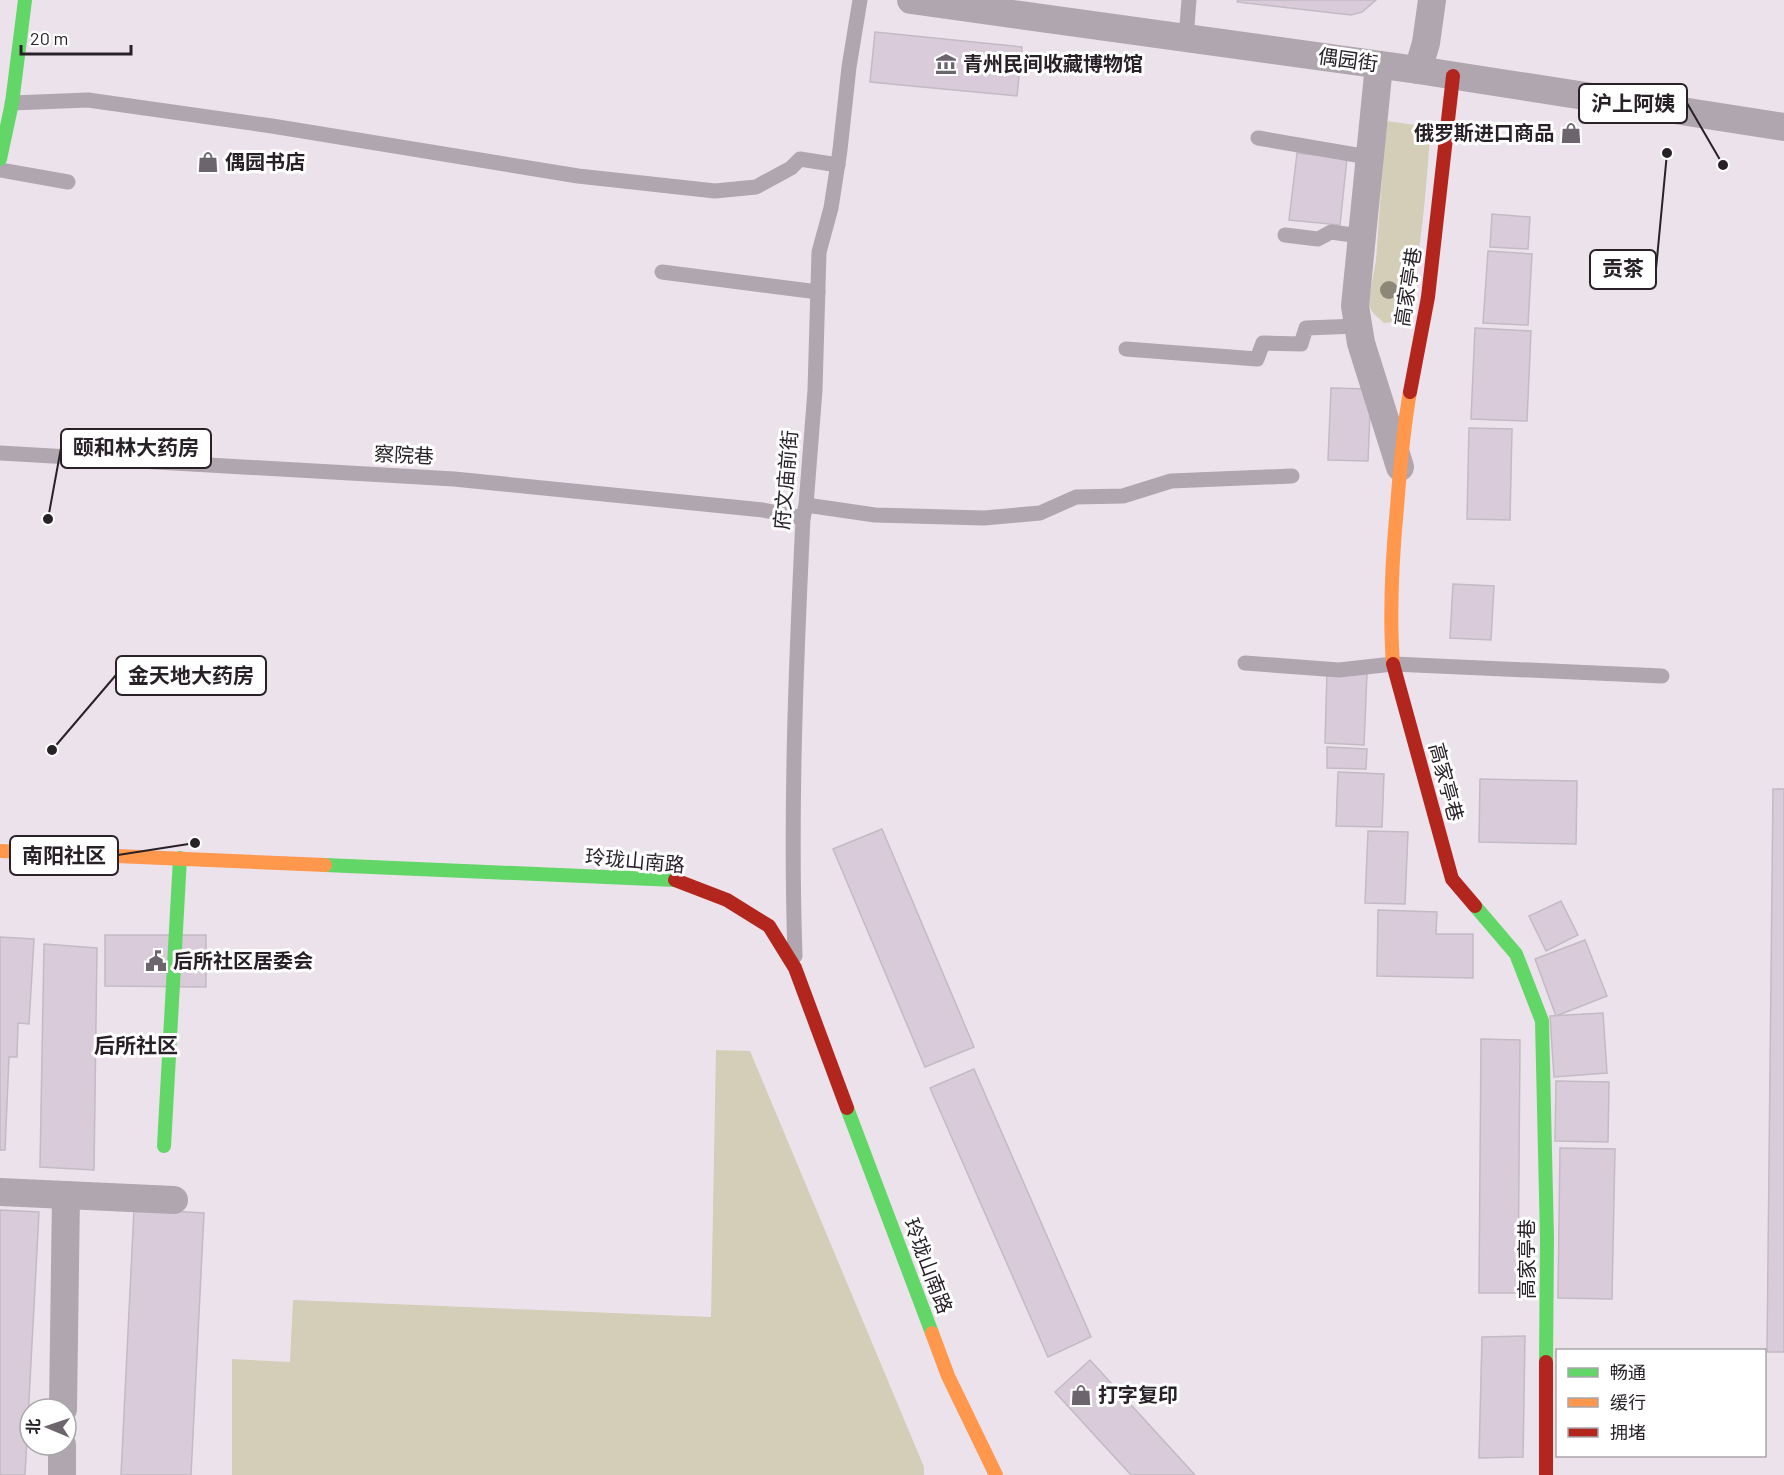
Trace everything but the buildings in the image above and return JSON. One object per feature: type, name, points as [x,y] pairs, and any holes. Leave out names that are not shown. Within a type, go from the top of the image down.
[{"type":"street","points":[[0,159],[12,103],[26,0]]},
{"type":"street","name":"偶园街","points":[[911,0],[1418,70],[1784,127]]},
{"type":"street","points":[[1418,70],[1426,43],[1432,0]]},
{"type":"street","points":[[1379,65],[1360,236],[1355,306],[1364,353],[1400,469]]},
{"type":"street","name":"高家亭巷","points":[[1453,76],[1428,297],[1408,404],[1400,469],[1391,576],[1390,624],[1393,664],[1452,879],[1516,954],[1542,1021],[1547,1239],[1546,1475]]},
{"type":"street","name":"玲珑山南路","points":[[0,851],[679,880],[726,900],[769,926],[795,968],[948,1376],[996,1475]]},
{"type":"street","points":[[164,1146],[180,858]]},
{"type":"street","points":[[0,1192],[174,1200]]},
{"type":"street","points":[[63,1397],[66,1195]]},
{"type":"street","points":[[62,1457],[62,1475]]},
{"type":"lane","name":"府文庙前街","points":[[795,968],[793,864],[797,641],[815,390],[819,252],[831,208],[838,165],[849,67],[860,0]]},
{"type":"lane","points":[[1186,38],[1189,0]]},
{"type":"lane","points":[[12,103],[88,100],[272,126],[578,176],[715,191],[756,187],[791,168],[800,159],[838,165]]},
{"type":"lane","points":[[1258,138],[1368,157]]},
{"type":"lane","points":[[0,170],[68,182]]},
{"type":"lane","points":[[1285,235],[1318,239],[1331,232],[1360,236]]},
{"type":"lane","points":[[662,272],[818,292]]},
{"type":"lane","points":[[1126,349],[1257,359],[1263,343],[1301,344],[1306,328],[1358,326]]},
{"type":"lane","name":"察院巷","points":[[0,453],[454,479],[763,510],[984,518],[1040,513],[1076,496],[1123,496],[1171,481],[1292,476]]},
{"type":"lane","points":[[1245,663],[1339,670],[1393,664],[1662,676]]},
{"type":"shaded area","points":[[1386,121],[1431,127],[1415,274],[1402,321],[1384,323],[1373,313],[1368,304],[1376,260]]},
{"type":"shaded area","points":[[716,1050],[750,1051],[924,1467],[924,1475],[232,1475],[232,1359],[290,1362],[293,1300],[711,1317]]},
{"type":"traffic: fast","points":[[0,159],[12,103],[25,0]]},
{"type":"traffic: fast","points":[[164,1146],[180,858]]},
{"type":"traffic: fast","points":[[325,865],[675,880]]},
{"type":"traffic: fast","points":[[1475,906],[1516,954],[1542,1021],[1547,1239],[1546,1362]]},
{"type":"traffic: fast","points":[[847,1108],[932,1333]]},
{"type":"traffic: slow","points":[[1393,664],[1391,605],[1394,546],[1402,449],[1410,392]]},
{"type":"traffic: slow","points":[[0,851],[325,865]]},
{"type":"traffic: slow","points":[[932,1333],[948,1376],[996,1475]]},
{"type":"traffic: jam","points":[[1410,392],[1428,297],[1453,76]]},
{"type":"traffic: jam","points":[[1393,664],[1452,879],[1475,906]]},
{"type":"traffic: jam","points":[[675,880],[727,900],[769,926],[795,968],[847,1108]]},
{"type":"traffic: jam","points":[[1546,1362],[1546,1475]]},
{"type":"place","name":"青州民间收藏博物馆","points":[[946,64]]},
{"type":"place","name":"俄罗斯进口商品","points":[[1571,133]]},
{"type":"place","name":"贡茶","points":[[1667,153]]},
{"type":"place","name":"偶园书店","points":[[208,162]]},
{"type":"place","name":"沪上阿姨","points":[[1723,165]]},
{"type":"place","name":"颐和林大药房","points":[[48,519]]},
{"type":"place","name":"金天地大药房","points":[[52,750]]},
{"type":"place","name":"南阳社区","points":[[195,843]]},
{"type":"place","name":"后所社区居委会","points":[[156,961]]},
{"type":"place","name":"打字复印","points":[[1081,1395]]},
{"type":"district","name":"后所社区","points":[[136,1046]]}]
